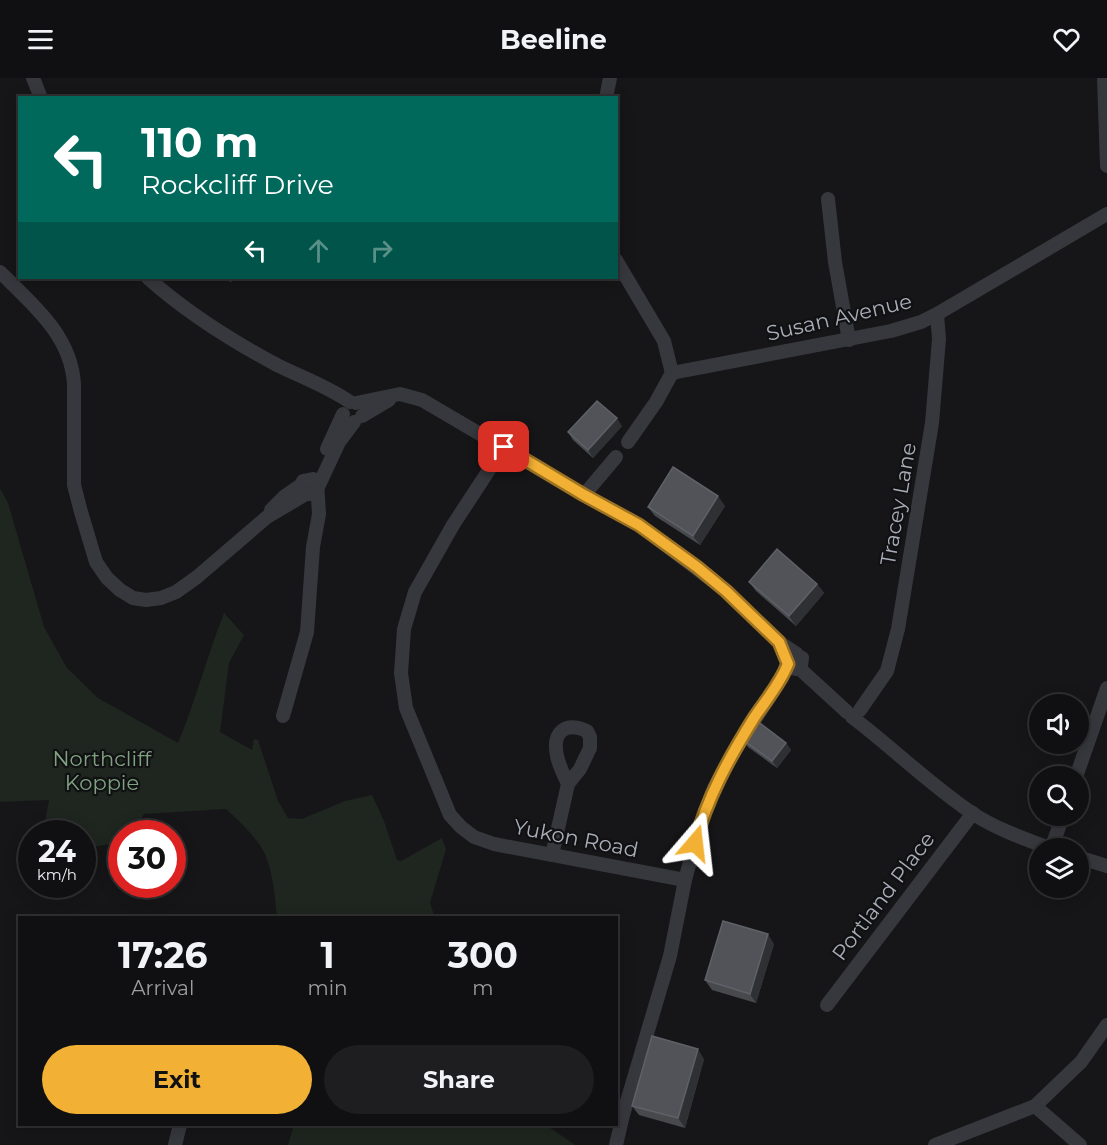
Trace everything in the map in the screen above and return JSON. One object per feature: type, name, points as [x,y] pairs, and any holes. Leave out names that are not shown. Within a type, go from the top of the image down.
[{"type":"street","points":[[33,78],[40,96]]},
{"type":"street","points":[[606,96],[610,78]]},
{"type":"street","points":[[1104,78],[1107,166]]},
{"type":"street","points":[[828,199],[833,251],[849,340]]},
{"type":"street","name":"Susan Avenue","points":[[672,373],[911,326],[937,314],[1107,214]]},
{"type":"street","points":[[618,263],[664,341],[672,373],[656,402],[627,442]]},
{"type":"street","points":[[0,272],[60,337],[68,352],[74,384],[74,485],[96,562],[107,578],[133,598],[146,600],[161,598],[176,592],[197,577],[267,518],[278,503],[310,488],[322,458],[351,411],[396,395],[406,395],[422,400],[639,525],[726,591],[779,642],[795,663],[854,710],[870,730],[933,783],[973,813],[1002,829],[1029,840]]},
{"type":"street","points":[[149,279],[167,294],[233,339],[309,381],[333,390],[351,411]]},
{"type":"street","name":"Tracey Lane","points":[[854,710],[870,694],[887,671],[892,655],[920,505],[932,423],[939,339],[937,314]]},
{"type":"street","name":"Yukon Road","points":[[504,447],[453,525],[415,592],[404,629],[401,673],[406,708],[450,815],[474,837],[494,844],[685,880]]},
{"type":"street","points":[[584,495],[616,457]]},
{"type":"street","points":[[283,716],[307,632],[315,534],[319,514],[319,497],[310,488]]},
{"type":"street","points":[[616,1145],[670,956],[685,880],[700,825],[714,788],[755,718],[795,663]]},
{"type":"street","points":[[1080,766],[1107,688]]},
{"type":"street","points":[[552,855],[568,783]]},
{"type":"street","name":"Portland Place","points":[[827,1005],[973,813]]},
{"type":"street","points":[[1089,860],[1107,866]]},
{"type":"street","points":[[935,1145],[1035,1106],[1081,1062],[1107,1025]]},
{"type":"street","points":[[1035,1106],[1080,1145]]},
{"type":"street","points":[[175,1145],[180,1126]]},
{"type":"green space","name":"Northcliff Koppie","points":[[0,488],[8,503],[44,627],[67,668],[98,698],[178,743],[224,613],[244,635],[229,663],[220,732],[252,750],[254,739],[258,740],[278,801],[288,818],[302,819],[345,801],[372,795],[384,821],[397,860],[401,861],[442,838],[446,849],[430,903],[434,916],[277,916],[272,876],[264,852],[252,835],[226,809],[144,814],[140,820],[108,820],[108,844],[96,847],[96,820],[45,820],[49,800],[0,802]]},
{"type":"green space","points":[[294,1126],[547,1126],[575,1145],[288,1145]]},
{"type":"building","points":[[597,401],[617,418],[588,450],[568,432]]},
{"type":"building","points":[[673,467],[718,496],[693,536],[648,507]]},
{"type":"building","points":[[777,549],[817,584],[789,616],[749,582]]},
{"type":"building","points":[[756,720],[786,743],[772,761],[743,740]]},
{"type":"building","points":[[723,921],[768,934],[750,994],[705,980]]},
{"type":"building","points":[[652,1036],[698,1049],[678,1118],[632,1106]]},
{"type":"route","points":[[504,447],[639,525],[697,567],[726,591],[779,642],[788,660],[782,678],[735,750],[714,788],[695,843]]}]
